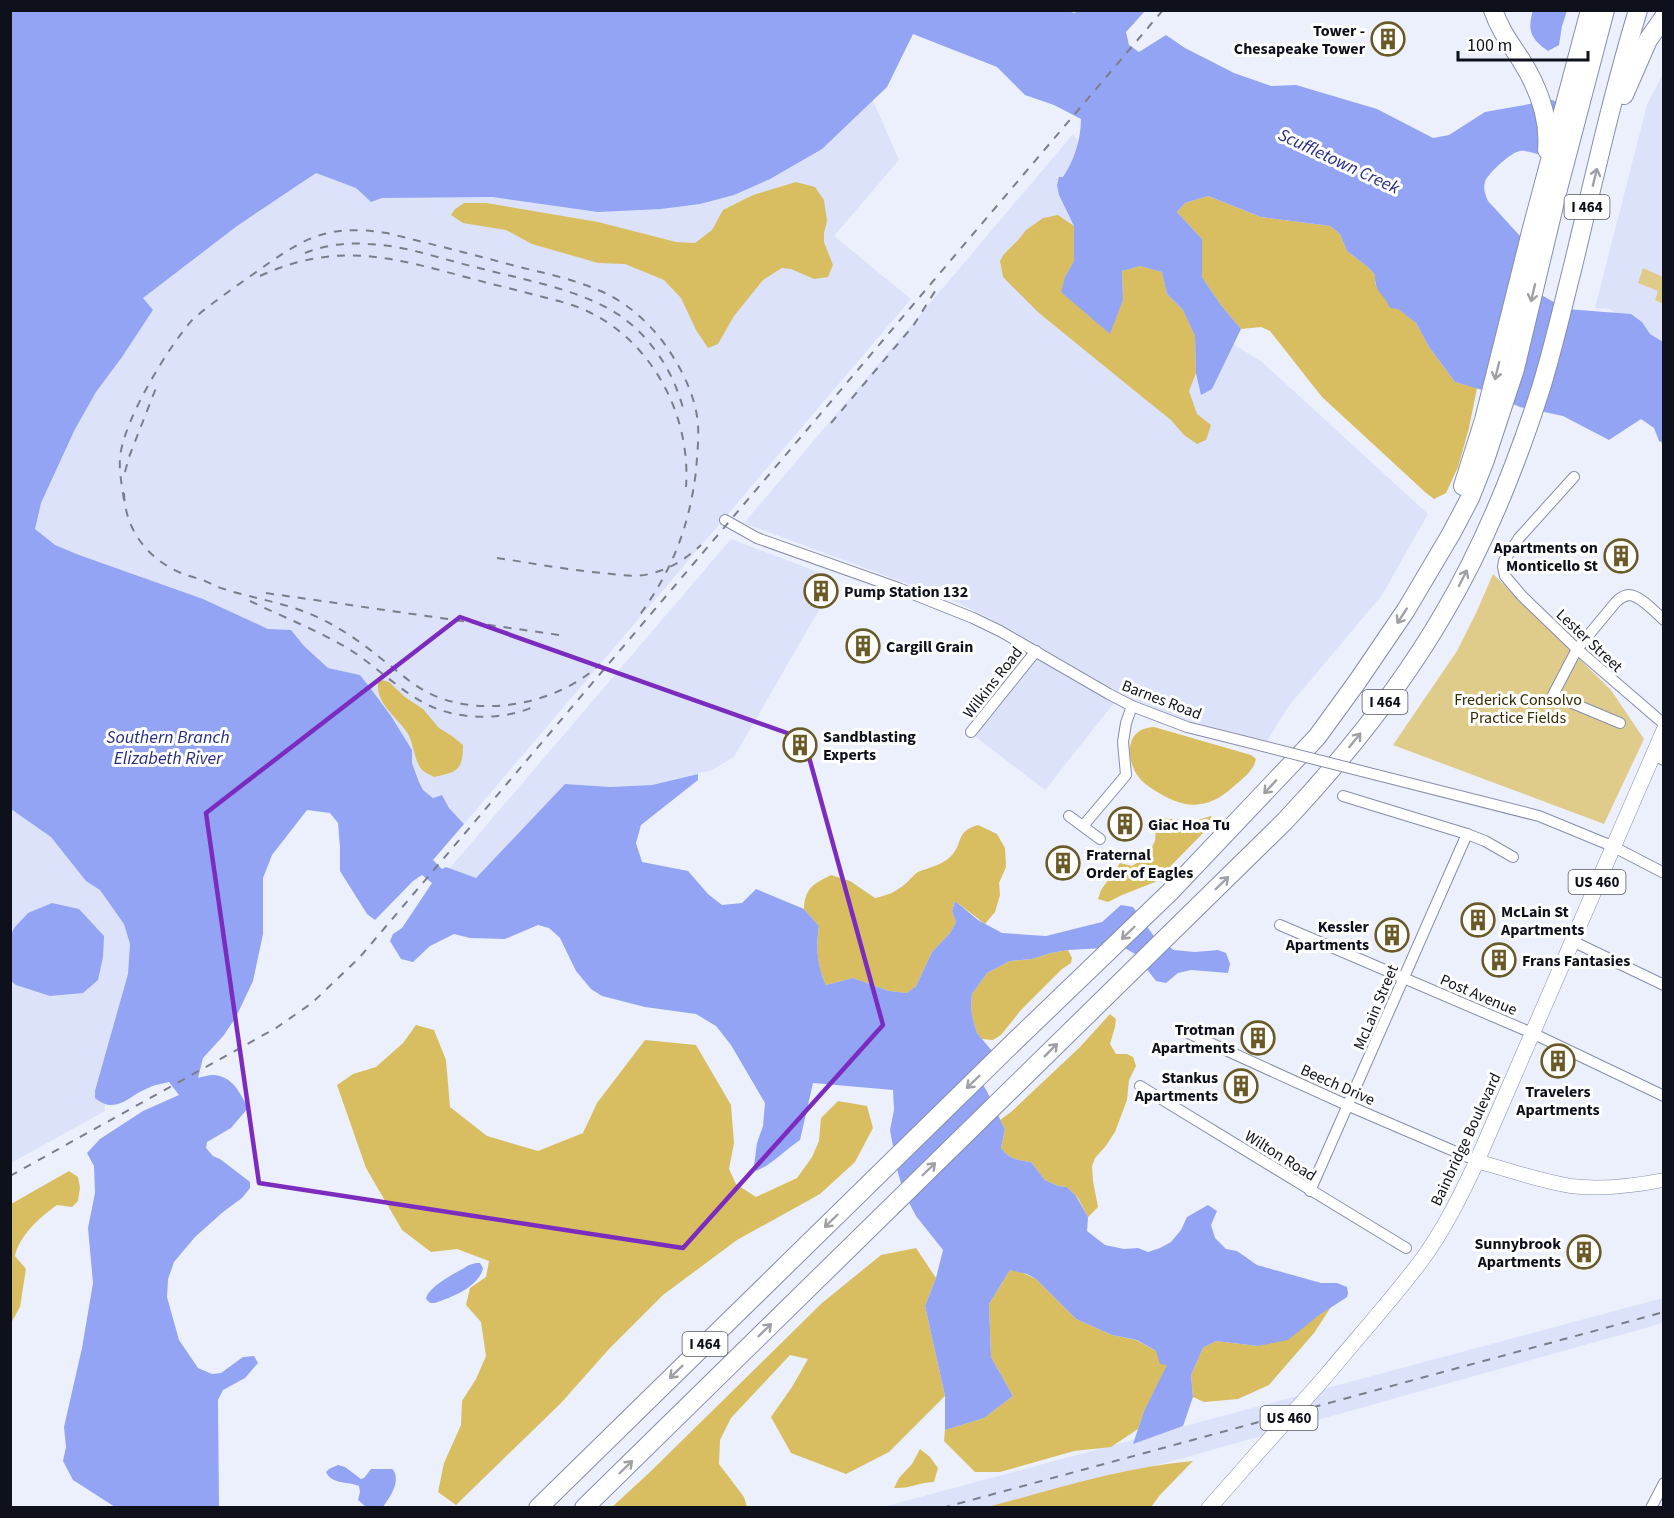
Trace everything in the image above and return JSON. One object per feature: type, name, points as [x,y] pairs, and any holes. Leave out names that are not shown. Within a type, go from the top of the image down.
[{"type":"highway","points":[[1493,10],[1505,38],[1522,61],[1543,104],[1549,133],[1550,188]]},
{"type":"highway","points":[[1578,84],[1590,10]]},
{"type":"highway","name":"I 464","points":[[538,1508],[1170,892],[1317,737],[1357,682],[1399,621],[1470,498],[1490,424],[1515,369],[1539,234],[1550,188],[1578,84],[1605,10]]},
{"type":"highway","name":"I 464","points":[[584,1508],[1248,858],[1309,795],[1400,682],[1445,612],[1462,580],[1506,486],[1524,436],[1546,370],[1618,80],[1638,10]]},
{"type":"highway","points":[[1604,141],[1648,40],[1664,17]]},
{"type":"main road","name":"Bainbridge Boulevard","points":[[1209,1508],[1325,1377],[1421,1260],[1449,1216],[1478,1161],[1612,846],[1658,758],[1664,730]]},
{"type":"street","name":"Lester Street","points":[[1574,477],[1519,538],[1504,561],[1504,571],[1509,582],[1522,596],[1577,649],[1664,724]]},
{"type":"street","name":"Barnes Road","points":[[725,520],[757,538],[898,588],[973,618],[1132,706],[1187,727],[1529,813],[1612,846],[1664,873]]},
{"type":"street","points":[[1620,723],[1553,696],[1577,649],[1616,602],[1627,595],[1638,597],[1664,620]]},
{"type":"street","name":"Wilkins Road","points":[[971,732],[1036,651]]},
{"type":"street","points":[[1083,826],[1126,775],[1123,742],[1132,706]]},
{"type":"street","points":[[1342,796],[1467,834],[1513,857]]},
{"type":"street","points":[[1069,816],[1100,839]]},
{"type":"street","name":"McLain Street","points":[[1310,1191],[1467,834]]},
{"type":"street","name":"Post Avenue","points":[[1280,926],[1532,1033],[1664,1096]]},
{"type":"street","points":[[1572,941],[1664,985]]},
{"type":"street","name":"Beech Drive","points":[[1186,1032],[1349,1106],[1478,1161]]},
{"type":"street","name":"Wilton Road","points":[[1140,1086],[1406,1248]]},
{"type":"street","points":[[1478,1161],[1538,1179],[1572,1186],[1606,1187],[1664,1180]]},
{"type":"street","points":[[1651,1508],[1664,1483]]},
{"type":"highlighted area","points":[[460,617],[804,739],[883,1025],[683,1248],[259,1183],[206,813]]},
{"type":"shaded area","points":[[1663,74],[1663,343],[1610,309],[1595,308],[1647,105]]},
{"type":"shaded area","points":[[871,96],[899,160],[834,236],[911,299],[464,824],[449,808],[442,795],[433,798],[423,790],[412,763],[412,750],[391,716],[360,675],[328,668],[304,646],[291,630],[268,629],[96,572],[11,519],[10,488],[91,280],[266,154],[356,188],[371,202],[382,198],[418,197]]},
{"type":"shaded area","points":[[1073,134],[1224,338],[1262,362],[1428,514],[1382,595],[1288,707],[1267,741],[1175,717],[1133,699],[995,621],[956,602],[744,523]]},
{"type":"shaded area","points":[[796,182],[815,187],[824,200],[827,221],[824,242],[833,265],[828,277],[814,279],[791,269],[782,268],[763,280],[734,316],[718,344],[708,348],[696,330],[681,298],[664,280],[625,264],[598,263],[532,244],[506,230],[463,223],[451,215],[464,203],[486,203],[598,222],[676,242],[695,243],[712,230],[723,210],[753,195]]},
{"type":"shaded area","points":[[1208,196],[1261,217],[1330,226],[1340,234],[1347,251],[1375,275],[1375,284],[1387,299],[1416,323],[1429,347],[1455,382],[1477,388],[1458,467],[1446,493],[1434,499],[1425,492],[1322,397],[1270,331],[1261,327],[1241,329],[1221,305],[1202,277],[1202,239],[1177,212],[1185,203]]},
{"type":"shaded area","points":[[1058,215],[1074,226],[1074,261],[1065,277],[1088,314],[1110,333],[1123,300],[1122,271],[1140,266],[1162,272],[1167,294],[1183,310],[1195,336],[1196,373],[1189,391],[1197,414],[1211,425],[1206,440],[1197,444],[1184,435],[1171,420],[1039,313],[1003,277],[1000,261],[1004,254],[1026,230],[1043,218]]},
{"type":"shaded area","points":[[731,539],[818,572],[810,597],[824,601],[734,757],[712,770],[652,785],[610,787],[565,784],[476,878],[466,882],[449,869]]},
{"type":"shaded area","points":[[1035,656],[1114,703],[1045,790],[972,734]]},
{"type":"shaded area","points":[[382,680],[389,682],[423,709],[439,728],[463,745],[462,760],[457,769],[434,777],[422,770],[408,734],[380,698],[378,683]]},
{"type":"shaded area","points":[[1154,727],[1251,755],[1256,759],[1255,764],[1244,778],[1214,800],[1195,805],[1175,801],[1154,790],[1134,771],[1130,753],[1132,740],[1140,731]]},
{"type":"shaded area","points":[[10,802],[51,831],[153,942],[106,1073],[105,1111],[11,1163]]},
{"type":"shaded area","points":[[1211,816],[1214,820],[1207,829],[1155,882],[1108,902],[1098,899],[1101,890],[1120,863],[1132,866],[1151,849],[1160,818],[1182,820]]},
{"type":"shaded area","points":[[978,825],[997,834],[1005,848],[1006,867],[999,883],[1000,895],[995,912],[985,924],[955,901],[952,911],[956,922],[950,933],[932,952],[916,986],[907,993],[889,991],[853,978],[826,985],[818,956],[819,926],[804,909],[808,891],[819,881],[831,875],[850,881],[875,898],[887,895],[901,887],[918,872],[952,855],[963,834]]},
{"type":"shaded area","points":[[1068,950],[1072,958],[1071,963],[1021,1010],[1001,1035],[993,1040],[982,1039],[977,1033],[971,1005],[972,994],[987,973],[1010,961],[1032,959]]},
{"type":"shaded area","points":[[1110,1014],[1116,1019],[1110,1044],[1116,1054],[1127,1054],[1133,1057],[1136,1066],[1129,1080],[1127,1100],[1115,1132],[1095,1158],[1092,1166],[1098,1207],[1088,1217],[1078,1198],[1067,1187],[1045,1180],[1031,1162],[1014,1159],[1004,1152],[1001,1148],[1005,1129],[1000,1120],[1080,1047]]},
{"type":"shaded area","points":[[416,1025],[434,1030],[446,1060],[450,1107],[487,1136],[538,1151],[583,1133],[597,1103],[645,1040],[696,1045],[731,1105],[734,1143],[729,1169],[736,1184],[756,1197],[797,1178],[812,1157],[819,1141],[821,1118],[838,1101],[867,1106],[873,1128],[855,1162],[820,1194],[737,1240],[663,1295],[609,1349],[561,1403],[456,1505],[438,1492],[444,1463],[461,1425],[462,1401],[476,1379],[486,1356],[481,1322],[466,1305],[470,1288],[486,1277],[489,1261],[457,1249],[431,1252],[402,1230],[366,1168],[337,1085],[353,1074],[376,1067],[403,1043]]},
{"type":"shaded area","points":[[69,1171],[78,1177],[80,1188],[78,1201],[72,1207],[57,1205],[50,1210],[31,1228],[17,1249],[15,1256],[26,1269],[20,1307],[11,1323],[11,1204]]},
{"type":"shaded area","points":[[916,1248],[936,1278],[925,1306],[945,1396],[889,1452],[846,1474],[791,1453],[771,1417],[808,1359],[790,1355],[731,1418],[720,1440],[719,1464],[744,1497],[747,1507],[611,1508],[822,1303],[881,1255]]},
{"type":"shaded area","points":[[1010,1270],[1036,1279],[1076,1319],[1112,1335],[1136,1340],[1156,1351],[1169,1363],[1144,1411],[1138,1429],[1111,1447],[1074,1451],[1000,1472],[975,1472],[944,1441],[945,1430],[984,1418],[1013,1396],[991,1357],[989,1304]]},
{"type":"shaded area","points":[[1663,1298],[1663,1323],[1176,1460],[999,1507],[879,1508]]},
{"type":"shaded area","points":[[1331,1307],[1314,1333],[1269,1385],[1238,1399],[1204,1402],[1193,1397],[1191,1375],[1203,1348],[1216,1341],[1258,1346],[1318,1316]]},
{"type":"shaded area","points":[[920,1449],[938,1468],[934,1482],[894,1488],[899,1478],[912,1464]]},
{"type":"shaded area","points":[[1193,1461],[1151,1507],[988,1507],[1115,1473]]},
{"type":"green space","points":[[1643,268],[1663,277],[1663,304],[1655,300],[1658,291],[1638,283]]},
{"type":"green space","name":"Frederick Consolvo Practice Fields","points":[[1493,574],[1611,690],[1644,739],[1604,824],[1393,745],[1457,651]]},
{"type":"water","name":"Southern Branch Elizabeth River","points":[[1066,10],[1074,13],[1082,10],[1145,11],[1126,32],[1129,45],[1139,52],[1166,35],[1185,48],[1234,73],[1271,86],[1296,85],[1377,109],[1433,138],[1449,135],[1485,112],[1552,100],[1574,109],[1543,155],[1523,151],[1516,152],[1505,159],[1487,178],[1484,185],[1485,194],[1488,201],[1530,247],[1536,292],[1566,309],[1631,314],[1642,322],[1650,334],[1663,342],[1663,443],[1659,441],[1654,428],[1641,419],[1609,440],[1563,416],[1520,407],[1482,390],[1455,382],[1429,347],[1416,323],[1398,309],[1390,308],[1376,286],[1375,275],[1347,251],[1340,234],[1330,226],[1261,217],[1208,196],[1185,203],[1177,212],[1202,239],[1202,277],[1241,329],[1212,389],[1201,395],[1196,373],[1195,336],[1183,310],[1167,294],[1162,272],[1140,266],[1122,271],[1123,300],[1110,334],[1061,292],[1065,277],[1074,261],[1074,226],[1059,195],[1057,185],[1059,177],[1063,177],[1074,157],[1081,119],[1054,105],[1025,95],[997,67],[913,34],[887,87],[822,149],[770,179],[734,195],[700,204],[661,209],[598,212],[493,197],[382,198],[371,202],[356,188],[316,173],[237,226],[143,298],[153,310],[96,392],[75,429],[41,503],[35,529],[55,545],[79,555],[203,599],[268,629],[291,630],[304,646],[328,668],[360,675],[391,716],[412,750],[412,763],[423,790],[433,798],[442,795],[449,808],[464,824],[433,860],[442,869],[446,867],[476,878],[565,784],[610,787],[652,785],[698,774],[698,780],[641,825],[636,843],[642,862],[688,871],[708,894],[722,905],[742,903],[756,889],[804,909],[819,926],[818,956],[826,985],[853,978],[889,991],[907,993],[916,986],[932,952],[950,933],[956,922],[952,911],[955,901],[978,920],[1002,933],[1046,936],[1102,922],[1121,905],[1133,907],[1156,939],[1174,950],[1195,952],[1218,950],[1226,953],[1230,964],[1228,973],[1191,970],[1178,973],[1166,983],[1156,981],[1135,954],[1123,947],[1051,953],[1032,959],[1010,961],[987,973],[972,994],[971,1005],[977,1033],[992,1051],[979,1079],[1005,1129],[1001,1148],[1011,1157],[1031,1162],[1045,1180],[1067,1187],[1076,1196],[1088,1217],[1087,1231],[1105,1245],[1124,1249],[1138,1248],[1148,1252],[1160,1248],[1171,1242],[1181,1230],[1187,1217],[1208,1205],[1217,1211],[1211,1225],[1215,1238],[1226,1249],[1237,1251],[1257,1265],[1321,1283],[1337,1283],[1347,1287],[1347,1297],[1288,1340],[1258,1346],[1216,1341],[1203,1348],[1191,1375],[1193,1397],[1183,1426],[1133,1444],[1144,1411],[1167,1365],[1160,1364],[1156,1351],[1137,1340],[1112,1335],[1076,1319],[1036,1279],[1010,1270],[989,1304],[991,1357],[1013,1396],[984,1418],[945,1430],[945,1396],[925,1306],[936,1278],[943,1250],[916,1216],[904,1193],[890,1130],[894,1110],[893,1090],[813,1083],[800,1140],[756,1171],[754,1166],[757,1143],[763,1126],[765,1103],[731,1045],[716,1026],[696,1014],[645,1007],[602,996],[591,989],[576,971],[560,938],[549,928],[538,925],[505,939],[470,938],[454,934],[430,946],[413,962],[401,959],[390,941],[393,934],[402,928],[432,883],[422,875],[413,881],[375,920],[367,914],[340,871],[338,823],[330,813],[307,810],[272,855],[263,878],[263,934],[253,981],[236,1017],[224,1035],[203,1058],[198,1078],[213,1075],[226,1078],[235,1086],[248,1108],[231,1128],[207,1142],[206,1148],[213,1156],[250,1182],[250,1188],[242,1198],[195,1237],[174,1262],[168,1279],[167,1297],[179,1340],[198,1368],[212,1374],[221,1373],[243,1357],[254,1356],[258,1363],[245,1378],[223,1390],[218,1400],[219,1507],[115,1507],[73,1480],[63,1461],[66,1447],[64,1427],[82,1348],[93,1283],[88,1228],[95,1193],[94,1166],[87,1153],[100,1139],[143,1111],[179,1095],[169,1082],[149,1088],[115,1105],[102,1103],[95,1098],[95,1091],[128,974],[130,944],[124,924],[100,890],[86,881],[51,837],[11,809],[11,11]]},
{"type":"water","points":[[1533,10],[1567,11],[1559,45],[1548,51],[1532,34],[1530,24]]},
{"type":"water","points":[[52,903],[79,909],[104,936],[103,957],[98,980],[83,993],[50,996],[16,985],[11,981],[11,934],[28,913]]},
{"type":"water","points":[[480,1263],[483,1268],[471,1286],[435,1303],[430,1303],[426,1299],[438,1284]]},
{"type":"water","points":[[338,1465],[345,1467],[361,1479],[371,1469],[392,1469],[396,1476],[395,1485],[383,1507],[366,1507],[358,1500],[359,1486],[332,1479],[326,1472]]},
{"type":"railway","points":[[10,1176],[276,1028],[312,1003],[360,957],[1163,10]]},
{"type":"railway","points":[[124,500],[120,458],[129,425],[148,385],[171,347],[193,319],[285,252],[314,237],[346,230],[387,233],[553,275],[598,290],[626,305],[648,324],[672,355],[683,374],[697,415],[696,471],[689,512],[676,550],[659,585],[636,620]]},
{"type":"railway","points":[[305,253],[344,244],[360,243],[394,247],[548,285],[585,298],[619,315],[651,344],[667,368],[683,408]]},
{"type":"railway","points":[[260,276],[316,258],[366,256],[418,265],[587,311],[610,325],[631,342],[649,362],[663,384],[682,434],[686,460],[686,487]]},
{"type":"railway","points":[[831,423],[913,326],[939,285]]},
{"type":"railway","points":[[125,472],[156,388]]},
{"type":"railway","points":[[124,493],[125,506],[134,531],[140,542],[158,560],[181,573],[221,588],[283,605],[319,618],[368,648],[415,685],[448,700],[470,705],[494,706],[541,698],[583,678],[600,664]]},
{"type":"railway","points":[[497,558],[576,570],[647,575],[673,565],[701,545]]},
{"type":"railway","points":[[266,593],[559,635]]},
{"type":"railway","points":[[250,601],[344,646],[405,691],[438,709],[479,717],[507,715],[533,707]]},
{"type":"railway","points":[[942,1508],[1664,1312]]},
{"type":"place","name":"Tower - Chesapeake Tower","points":[[1388,39]]},
{"type":"place","name":"Apartments on Monticello St","points":[[1621,556]]},
{"type":"place","name":"Pump Station 132","points":[[821,591]]},
{"type":"place","name":"Cargill Grain","points":[[863,646]]},
{"type":"place","name":"Sandblasting Experts","points":[[800,745]]},
{"type":"place","name":"Giac Hoa Tu","points":[[1125,824]]},
{"type":"place","name":"Fraternal Order of Eagles","points":[[1063,863]]},
{"type":"place","name":"McLain St Apartments","points":[[1478,920]]},
{"type":"place","name":"Kessler Apartments","points":[[1392,935]]},
{"type":"place","name":"Frans Fantasies","points":[[1499,960]]},
{"type":"place","name":"Trotman Apartments","points":[[1258,1038]]},
{"type":"place","name":"Travelers Apartments","points":[[1558,1061]]},
{"type":"place","name":"Stankus Apartments","points":[[1241,1086]]},
{"type":"place","name":"Sunnybrook Apartments","points":[[1584,1252]]},
{"type":"water label","name":"Scuffletown Creek","points":[[1339,161]]}]
